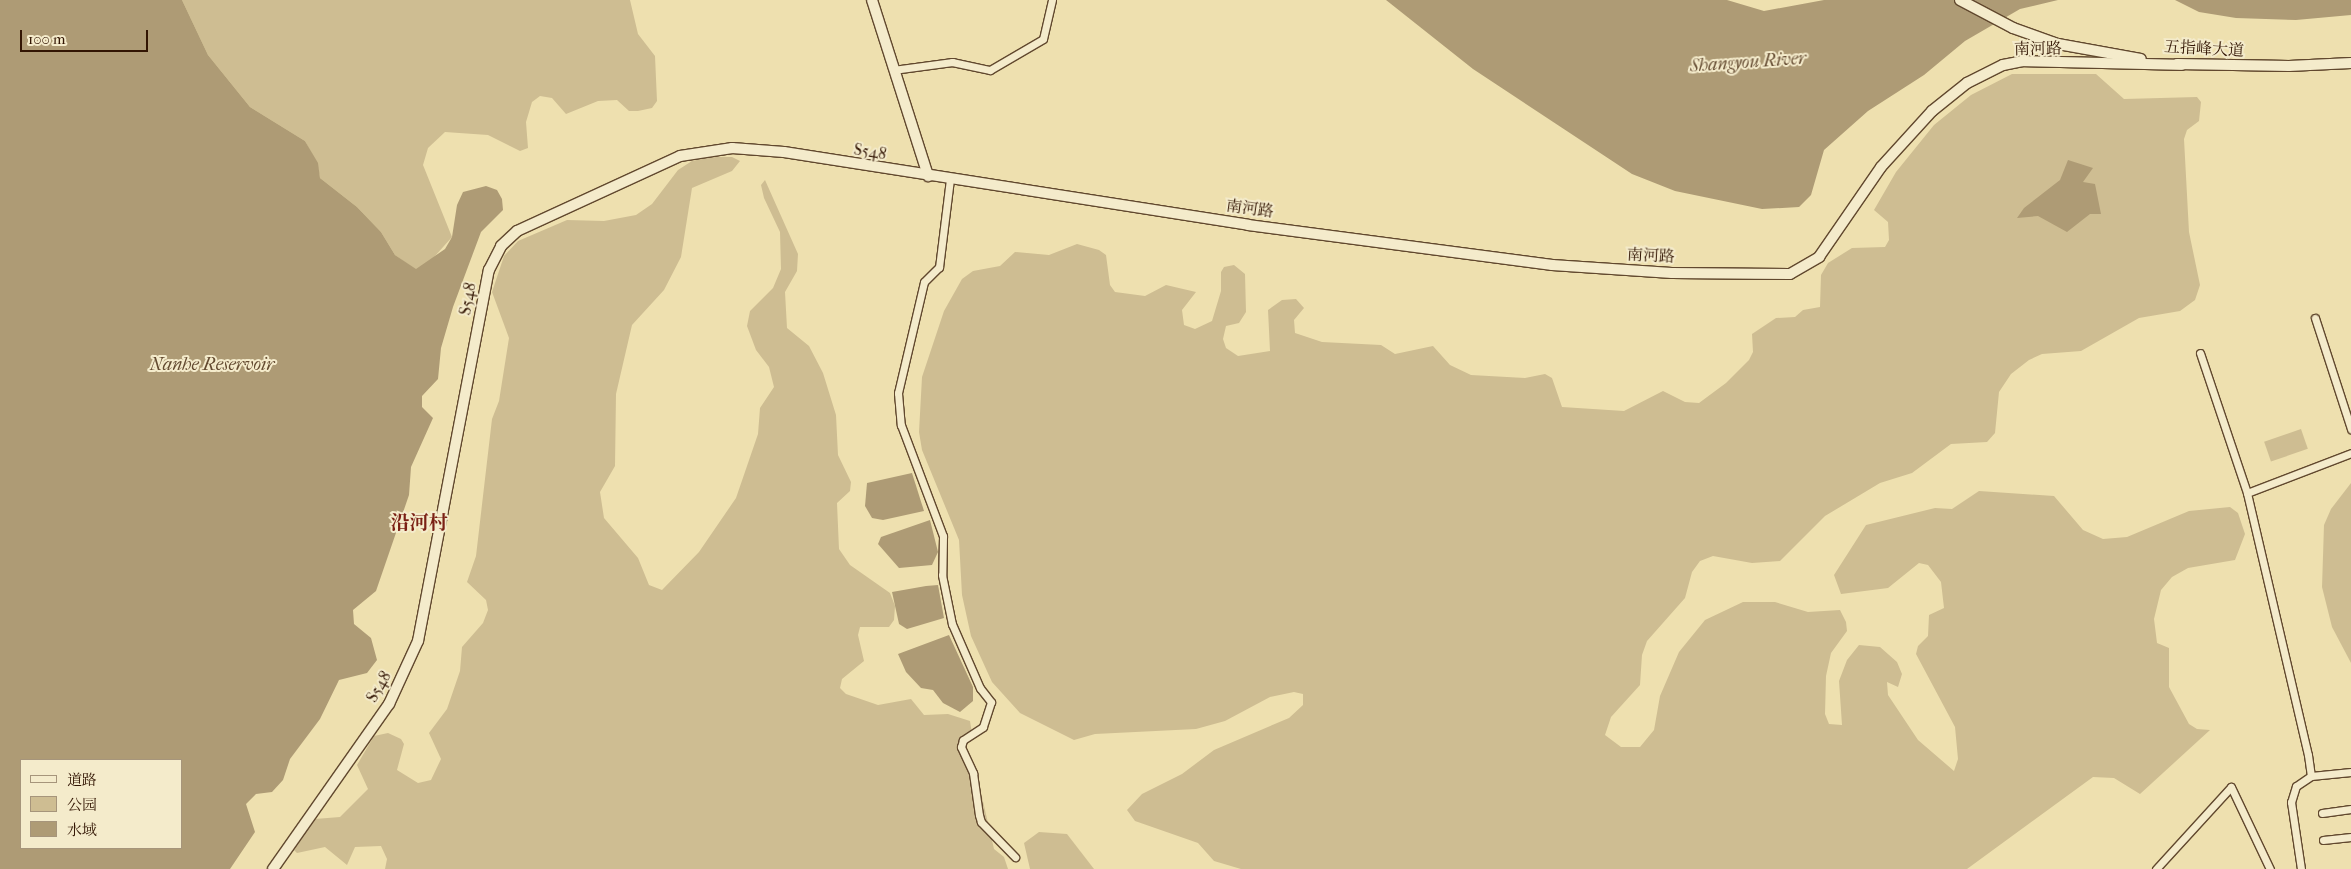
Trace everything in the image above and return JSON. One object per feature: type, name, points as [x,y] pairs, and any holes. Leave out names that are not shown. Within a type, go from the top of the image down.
[{"type":"street","points":[[872,0],[928,176]]},
{"type":"street","points":[[893,70],[952,62],[990,70],[1043,39],[1052,0]]},
{"type":"street","name":"五指峰大道","points":[[1960,0],[2012,28],[2058,44],[2182,65],[2351,63]]},
{"type":"street","name":"南河路","points":[[1032,190],[1248,224],[1543,264],[1672,273],[1790,274],[1819,256],[1881,167],[1932,111],[1967,82],[2004,65],[2024,61],[2182,65]]},
{"type":"street","name":"S548","points":[[273,869],[389,704],[418,641],[489,270],[501,246],[517,231],[644,172],[702,151],[784,152],[928,176],[1032,190]]},
{"type":"street","points":[[950,179],[939,267],[924,282],[898,393],[901,424],[943,536],[942,575],[952,624],[980,688],[991,702],[983,727],[963,740],[961,747],[973,773],[981,822],[1015,857]]},
{"type":"street","points":[[2315,318],[2351,429]]},
{"type":"street","points":[[2200,353],[2247,493],[2311,776]]},
{"type":"street","points":[[2247,493],[2351,453]]},
{"type":"street","points":[[2301,869],[2291,802],[2296,786],[2311,776],[2351,772]]},
{"type":"street","points":[[2156,869],[2231,787],[2270,869]]},
{"type":"street","points":[[2322,813],[2351,809]]},
{"type":"street","points":[[2323,840],[2351,837]]},
{"type":"green space","points":[[182,0],[630,0],[638,34],[655,56],[657,101],[652,108],[629,111],[617,100],[598,101],[566,114],[552,98],[540,96],[532,102],[526,122],[528,148],[520,151],[488,135],[445,132],[428,148],[423,165],[452,237],[427,265],[416,270],[395,255],[381,232],[357,207],[320,178],[317,163],[305,141],[250,107],[208,55]]},
{"type":"green space","points":[[2012,74],[2096,74],[2124,99],[2197,97],[2201,102],[2199,121],[2187,130],[2184,139],[2189,232],[2200,285],[2195,300],[2180,311],[2139,318],[2081,351],[2042,354],[2029,360],[2011,374],[1999,392],[1995,433],[1987,442],[1951,444],[1912,473],[1880,483],[1825,516],[1780,561],[1752,563],[1713,556],[1700,561],[1692,572],[1685,598],[1647,641],[1642,655],[1640,685],[1611,717],[1605,735],[1621,747],[1640,747],[1654,730],[1660,696],[1679,652],[1705,620],[1743,602],[1775,602],[1808,612],[1840,610],[1846,622],[1847,631],[1831,653],[1826,676],[1825,714],[1829,724],[1842,725],[1839,681],[1847,660],[1859,645],[1880,647],[1897,662],[1902,674],[1898,687],[1887,682],[1888,695],[1918,740],[1954,771],[1958,759],[1955,727],[1916,654],[1918,646],[1928,636],[1929,615],[1944,608],[1941,582],[1928,565],[1919,563],[1888,588],[1841,594],[1834,575],[1866,525],[1935,508],[1952,509],[1979,491],[2054,496],[2083,530],[2103,539],[2127,537],[2189,511],[2230,507],[2238,513],[2245,534],[2235,560],[2188,568],[2172,577],[2161,590],[2154,619],[2157,643],[2169,648],[2169,687],[2189,724],[2197,729],[2210,730],[2140,794],[2114,778],[2093,777],[1967,869],[1241,869],[1214,861],[1198,843],[1135,821],[1127,810],[1142,794],[1182,774],[1214,750],[1289,718],[1303,705],[1303,694],[1294,692],[1270,697],[1225,721],[1196,729],[1095,734],[1074,740],[1020,713],[992,682],[971,636],[962,595],[959,540],[922,450],[919,432],[922,377],[944,311],[962,279],[973,271],[1000,266],[1015,252],[1049,255],[1077,244],[1099,250],[1106,255],[1110,285],[1115,292],[1145,296],[1166,285],[1196,292],[1182,310],[1184,325],[1195,329],[1212,321],[1221,291],[1221,272],[1224,267],[1234,265],[1245,274],[1246,312],[1239,323],[1226,326],[1223,339],[1226,348],[1238,356],[1270,351],[1268,310],[1282,300],[1296,299],[1304,308],[1294,320],[1295,333],[1322,342],[1381,345],[1395,354],[1433,346],[1450,365],[1471,375],[1525,378],[1545,374],[1552,378],[1562,407],[1624,411],[1663,391],[1685,402],[1699,403],[1726,383],[1749,360],[1753,352],[1752,334],[1776,318],[1795,317],[1803,310],[1820,307],[1821,275],[1828,263],[1852,248],[1885,247],[1889,240],[1888,222],[1874,210],[1896,172],[1934,125],[1971,95]]},
{"type":"green space","points":[[711,157],[732,157],[740,161],[732,171],[692,188],[681,257],[664,290],[632,325],[616,394],[615,466],[600,492],[604,518],[638,558],[649,585],[662,590],[699,552],[736,498],[758,434],[760,408],[774,387],[769,367],[756,350],[747,326],[750,311],[773,288],[781,269],[780,232],[764,198],[761,185],[765,180],[798,254],[797,271],[785,292],[787,328],[809,346],[823,373],[836,415],[838,455],[851,482],[850,491],[837,503],[839,549],[850,565],[890,593],[895,606],[894,620],[889,627],[860,627],[858,635],[864,661],[842,679],[840,688],[846,694],[878,705],[911,699],[924,715],[948,714],[970,721],[972,734],[965,750],[976,771],[994,849],[1004,857],[1008,869],[385,869],[387,859],[381,846],[355,847],[347,865],[325,847],[297,853],[294,850],[315,819],[340,817],[368,789],[357,765],[374,736],[388,733],[401,739],[404,744],[397,770],[418,783],[431,780],[441,759],[429,733],[447,709],[460,671],[462,647],[483,623],[488,610],[486,600],[467,582],[476,556],[492,419],[499,401],[509,338],[492,292],[504,256],[518,241],[567,220],[604,221],[636,215],[652,204],[678,170],[692,161]]},
{"type":"green space","points":[[2301,429],[2308,449],[2271,462],[2264,442]]},
{"type":"green space","points":[[2351,483],[2351,663],[2332,627],[2322,587],[2324,525],[2331,509]]},
{"type":"green space","points":[[1039,832],[1067,834],[1094,869],[1030,869],[1024,843]]},
{"type":"water","name":"Nanhe Reservoir","points":[[0,0],[182,0],[208,55],[250,107],[305,141],[318,163],[320,178],[357,207],[381,232],[395,255],[416,269],[445,249],[452,237],[457,205],[463,192],[486,186],[497,190],[502,199],[503,210],[481,232],[453,307],[441,348],[438,379],[422,396],[422,407],[433,418],[411,467],[409,495],[376,591],[353,610],[354,624],[371,638],[377,660],[367,673],[339,680],[320,719],[290,759],[283,780],[272,792],[256,794],[246,804],[255,832],[230,869],[0,869]]},
{"type":"water","name":"Shangyou River","points":[[1386,0],[1727,0],[1764,11],[1824,0],[2058,0],[2020,9],[1965,41],[1924,75],[1868,111],[1824,150],[1811,195],[1799,207],[1762,209],[1675,191],[1632,174],[1473,69]]},
{"type":"water","points":[[2175,0],[2351,0],[2351,15],[2296,20],[2236,18],[2199,12]]},
{"type":"water","points":[[2068,160],[2093,168],[2083,182],[2095,184],[2101,214],[2090,214],[2067,232],[2038,216],[2017,218],[2024,208],[2060,180]]},
{"type":"water","points":[[912,473],[924,511],[883,520],[872,518],[865,506],[867,483]]},
{"type":"water","points":[[930,520],[938,552],[932,565],[899,568],[878,544],[881,537]]},
{"type":"water","points":[[938,585],[944,618],[907,629],[899,624],[892,592]]},
{"type":"water","points":[[949,635],[973,687],[973,701],[960,712],[943,703],[933,690],[921,688],[906,672],[898,654]]},
{"type":"district","name":"沿河村","points":[[419,524]]}]
